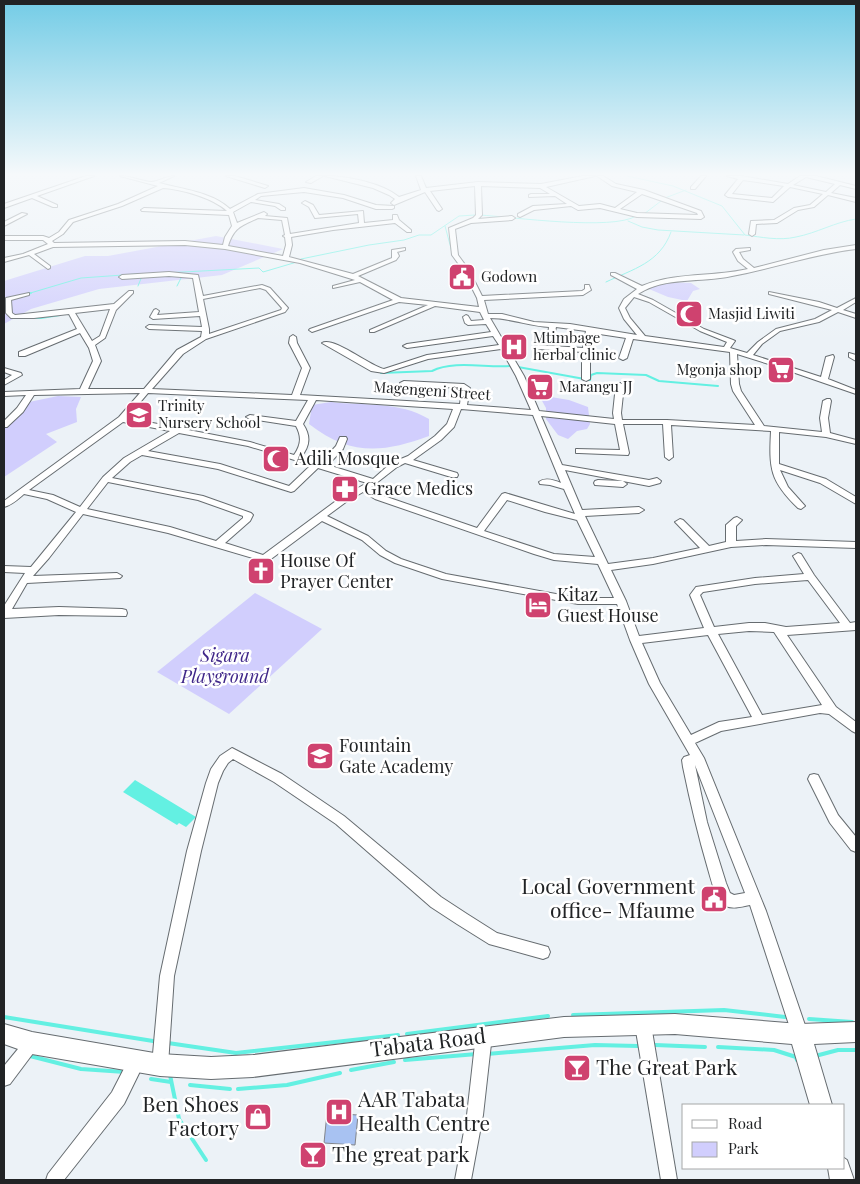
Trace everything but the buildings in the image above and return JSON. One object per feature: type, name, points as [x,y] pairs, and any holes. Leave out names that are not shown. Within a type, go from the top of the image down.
[{"type":"main road","name":"Tabata Road","points":[[4,1034],[32,1043],[160,1065],[211,1068],[253,1066],[564,1026],[684,1025],[800,1034],[856,1032]]},
{"type":"main road","points":[[800,1034],[821,1104]]},
{"type":"street","points":[[4,260],[30,253],[50,243],[62,231]]},
{"type":"street","points":[[225,247],[232,231]]},
{"type":"street","points":[[285,231],[289,245],[286,258]]},
{"type":"street","points":[[286,236],[319,231]]},
{"type":"street","points":[[452,231],[456,255],[480,298],[495,334],[520,376],[580,516],[621,601],[635,640],[655,684],[698,758],[754,898],[800,1034]]},
{"type":"street","points":[[4,238],[45,238],[50,243],[185,243],[225,247],[286,258],[354,276],[399,300],[486,316],[502,316],[529,323],[729,350],[749,355],[856,392]]},
{"type":"street","points":[[642,337],[627,319],[622,308],[627,299],[643,288],[675,279],[727,276],[829,250],[856,247]]},
{"type":"street","points":[[354,276],[394,259],[396,256],[394,251],[403,248]]},
{"type":"street","points":[[748,250],[738,250],[736,252],[740,260],[753,270]]},
{"type":"street","points":[[30,253],[48,267]]},
{"type":"street","points":[[613,274],[643,288]]},
{"type":"street","points":[[122,277],[196,277],[206,329],[204,338]]},
{"type":"street","points":[[335,287],[362,280]]},
{"type":"street","points":[[4,504],[11,501],[22,491],[122,419],[174,358],[192,344],[204,338],[250,324],[285,308],[268,289],[260,286],[200,298]]},
{"type":"street","points":[[480,298],[583,293],[588,290],[587,286]]},
{"type":"street","points":[[92,344],[105,335],[115,306],[131,292]]},
{"type":"street","points":[[771,293],[856,316]]},
{"type":"street","points":[[13,317],[10,312],[8,299],[27,294]]},
{"type":"street","points":[[634,295],[651,301],[702,330],[731,341],[729,350],[734,384],[761,428]]},
{"type":"street","points":[[312,330],[399,300]]},
{"type":"street","points":[[749,355],[760,342],[778,330],[817,321],[856,300]]},
{"type":"street","points":[[372,331],[433,305]]},
{"type":"street","points":[[4,320],[13,317],[115,306]]},
{"type":"street","points":[[70,310],[80,330],[92,344],[97,361],[83,391]]},
{"type":"street","points":[[156,311],[153,317],[203,314]]},
{"type":"street","points":[[466,317],[468,323],[486,316]]},
{"type":"street","points":[[550,337],[553,325]]},
{"type":"street","points":[[149,327],[206,329]]},
{"type":"street","points":[[22,354],[80,330]]},
{"type":"street","points":[[586,379],[586,350],[590,330]]},
{"type":"street","points":[[407,346],[495,334]]},
{"type":"street","points":[[623,358],[630,336]]},
{"type":"street","points":[[293,337],[293,343],[306,368],[295,396]]},
{"type":"street","points":[[326,343],[348,353],[374,369],[384,371],[427,357],[503,347]]},
{"type":"street","points":[[538,347],[586,350]]},
{"type":"street","points":[[824,381],[830,357]]},
{"type":"street","points":[[4,370],[18,376],[4,383]]},
{"type":"street","points":[[22,491],[50,497],[82,511],[170,530],[262,558],[268,557],[343,500],[365,489],[394,465],[406,461],[421,451],[448,429],[460,406],[466,388],[464,386],[404,383]]},
{"type":"street","points":[[579,451],[625,453],[617,412],[620,385]]},
{"type":"street","name":"Magengeni Street","points":[[5,396],[83,391],[147,391],[295,396],[460,406],[620,422],[667,422],[775,429],[826,435],[856,442]]},
{"type":"street","points":[[4,425],[20,410],[31,394]]},
{"type":"street","points":[[299,424],[313,398]]},
{"type":"street","points":[[826,435],[824,418],[827,401]]},
{"type":"street","points":[[250,417],[299,424],[306,440],[304,449],[297,457]]},
{"type":"street","points":[[122,419],[250,444],[374,482]]},
{"type":"street","points":[[667,422],[669,458]]},
{"type":"street","points":[[4,613],[24,580],[82,511],[106,479],[127,460],[179,429]]},
{"type":"street","points":[[775,429],[774,465],[781,486],[801,506]]},
{"type":"street","points":[[142,452],[220,467],[291,489],[340,447],[344,439]]},
{"type":"street","points":[[406,461],[454,475]]},
{"type":"street","points":[[774,465],[823,481],[856,501]]},
{"type":"street","points":[[560,467],[623,484]]},
{"type":"street","points":[[106,479],[200,498],[248,515],[247,519],[217,545]]},
{"type":"street","points":[[598,483],[623,484],[657,481]]},
{"type":"street","points":[[543,482],[551,482],[569,488]]},
{"type":"street","points":[[365,489],[378,497],[554,557],[604,565],[653,561],[731,544],[766,542],[856,545]]},
{"type":"street","points":[[479,531],[505,496],[548,510],[580,516],[639,510]]},
{"type":"street","points":[[321,517],[365,538],[383,553],[398,561],[445,577],[578,601],[621,601]]},
{"type":"street","points":[[731,544],[731,525],[737,520]]},
{"type":"street","points":[[680,522],[708,549]]},
{"type":"street","points":[[798,556],[811,577],[852,627]]},
{"type":"street","points":[[4,569],[34,570]]},
{"type":"street","points":[[24,580],[117,576]]},
{"type":"street","points":[[759,719],[711,632],[695,595],[700,589],[811,577]]},
{"type":"street","points":[[4,613],[59,610],[122,613]]},
{"type":"street","points":[[635,640],[754,627],[778,630],[852,627]]},
{"type":"street","points":[[778,630],[832,710],[856,728]]},
{"type":"street","points":[[688,741],[719,727],[810,710],[832,710]]},
{"type":"street","points":[[160,1065],[168,976],[194,852],[219,765],[232,753],[278,778],[340,820],[436,902],[462,920],[494,939],[543,952]]},
{"type":"street","points":[[698,758],[690,758],[688,762],[700,822],[718,883],[725,897],[733,902],[754,898]]},
{"type":"street","points":[[814,779],[834,819],[856,846]]},
{"type":"street","points":[[643,1025],[669,1180]]},
{"type":"street","points":[[463,1180],[476,1115],[484,1035]]},
{"type":"street","points":[[4,1078],[32,1043]]},
{"type":"street","points":[[54,1180],[118,1098],[138,1060]]},
{"type":"green space","points":[[216,236],[283,249],[222,275],[99,289],[31,309],[4,324],[4,281],[85,256],[108,256]]},
{"type":"green space","points":[[669,282],[691,283],[700,289],[693,291],[687,301],[668,297],[649,289]]},
{"type":"green space","points":[[58,396],[81,397],[76,409],[77,422],[46,434],[57,442],[4,477],[4,425],[29,402]]},
{"type":"green space","points":[[551,397],[569,400],[588,407],[590,424],[587,429],[577,431],[568,439],[558,435],[546,419],[546,408],[541,399]]},
{"type":"green space","points":[[331,402],[381,405],[418,413],[429,419],[429,436],[397,446],[382,448],[367,448],[339,442],[309,424],[312,405]]},
{"type":"green space","name":"Sigara Playground","points":[[255,593],[322,629],[229,714],[157,672]]},
{"type":"shaded area","points":[[135,780],[196,817],[186,827],[179,823],[177,825],[123,792]]},
{"type":"waterway","points":[[301,259],[404,240],[419,235],[431,235],[437,231]]},
{"type":"waterway","points":[[446,231],[452,252]]},
{"type":"waterway","points":[[680,231],[744,235]]},
{"type":"waterway","points":[[742,231],[745,235],[783,239],[816,231]]},
{"type":"waterway","points":[[606,282],[636,269],[653,258],[666,243],[671,232]]},
{"type":"waterway","points":[[145,274],[259,268],[263,272],[297,262]]},
{"type":"waterway","points":[[31,293],[27,294],[81,278],[137,274]]},
{"type":"waterway","points":[[138,286],[142,276]]},
{"type":"waterway","points":[[177,286],[182,276]]},
{"type":"waterway","points":[[17,318],[41,318],[60,315]]},
{"type":"waterway","points":[[381,373],[432,371],[460,365],[510,366]]},
{"type":"waterway","points":[[518,367],[590,380],[591,375],[597,373],[646,375],[659,381],[718,386]]},
{"type":"waterway","points":[[573,1015],[724,1010],[785,1017]]},
{"type":"waterway","points":[[407,1034],[548,1016]]},
{"type":"waterway","points":[[4,1017],[153,1041]]},
{"type":"waterway","points":[[809,1019],[852,1022]]},
{"type":"waterway","points":[[168,1045],[168,1043],[236,1053],[398,1035]]},
{"type":"waterway","points":[[487,1054],[595,1045],[638,1046]]},
{"type":"waterway","points":[[655,1045],[705,1047]]},
{"type":"waterway","points":[[718,1047],[774,1050],[796,1057],[797,1060]]},
{"type":"waterway","points":[[819,1055],[838,1050],[856,1050]]},
{"type":"waterway","points":[[405,1060],[477,1054]]},
{"type":"waterway","points":[[30,1056],[81,1069],[125,1072]]},
{"type":"waterway","points":[[351,1070],[394,1062]]},
{"type":"waterway","points":[[238,1089],[287,1085],[340,1073]]},
{"type":"waterway","points":[[170,1075],[179,1119],[206,1160]]},
{"type":"waterway","points":[[151,1079],[171,1082]]},
{"type":"waterway","points":[[190,1085],[230,1089]]},
{"type":"place","name":"Godown","points":[[462,277]]},
{"type":"place","name":"Masjid Liwiti","points":[[689,314]]},
{"type":"place","name":"Mtimbage herbal clinic","points":[[514,347]]},
{"type":"place","name":"Mgonja shop","points":[[781,370]]},
{"type":"place","name":"Marangu JJ","points":[[540,387]]},
{"type":"place","name":"Trinity Nursery School","points":[[139,415]]},
{"type":"place","name":"Adili Mosque","points":[[276,459]]},
{"type":"place","name":"Grace Medics","points":[[345,489]]},
{"type":"place","name":"House Of Prayer Center","points":[[261,571]]},
{"type":"place","name":"Kitaz Guest House","points":[[538,605]]},
{"type":"place","name":"Fountain Gate Academy","points":[[320,756]]},
{"type":"place","name":"Local Government office- Mfaume","points":[[714,899]]},
{"type":"place","name":"The Great Park","points":[[577,1068]]},
{"type":"place","name":"AAR Tabata Health Centre","points":[[339,1112]]},
{"type":"place","name":"Ben Shoes Factory","points":[[258,1117]]},
{"type":"place","name":"The great park","points":[[313,1155]]}]
